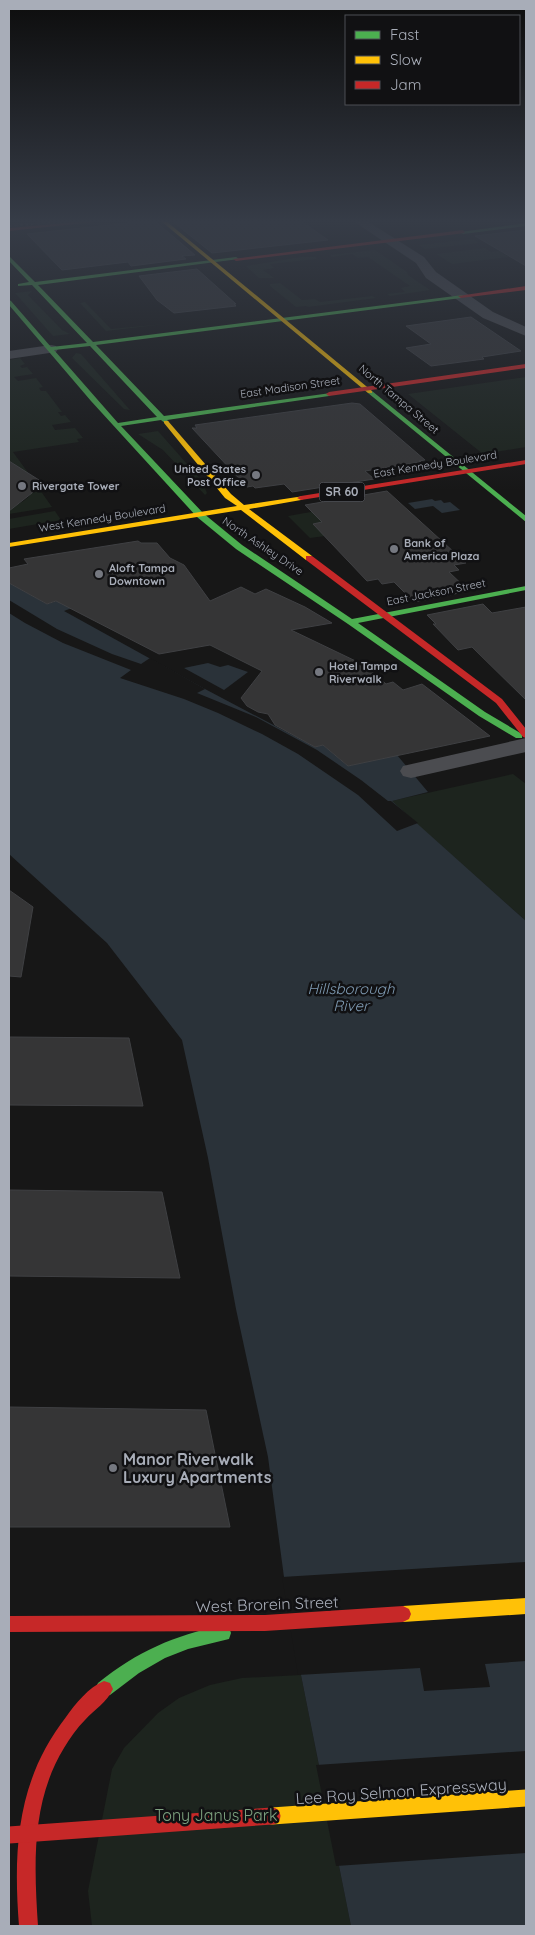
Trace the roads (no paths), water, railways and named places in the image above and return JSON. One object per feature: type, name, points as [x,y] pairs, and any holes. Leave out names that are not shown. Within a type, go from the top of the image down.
[{"type":"main road","name":"North Ashley Drive","points":[[17,311],[93,400],[212,527],[237,546],[310,593],[482,714],[526,740]]},
{"type":"main road","points":[[60,311],[163,418],[228,496],[499,701],[526,736]]},
{"type":"main road","name":"North Tampa Street","points":[[274,311],[526,520]]},
{"type":"main road","points":[[51,349],[343,311]]},
{"type":"main road","name":"East Madison Street","points":[[116,425],[526,366]]},
{"type":"main road","name":"East Kennedy Boulevard","points":[[200,515],[526,462]]},
{"type":"main road","name":"West Kennedy Boulevard","points":[[9,545],[200,515]]},
{"type":"main road","name":"East Jackson Street","points":[[351,622],[526,588]]},
{"type":"main road","name":"West Brorein Street","points":[[9,1624],[265,1623],[526,1606]]},
{"type":"main road","points":[[28,1926],[26,1906],[28,1849],[33,1802],[44,1763],[61,1734],[83,1706],[138,1662],[167,1648],[265,1623]]},
{"type":"main road","name":"Lee Roy Selmon Expressway","points":[[9,1835],[526,1798]]},
{"type":"street","points":[[484,311],[526,332]]},
{"type":"street","points":[[9,355],[51,349]]},
{"type":"street","points":[[410,771],[526,745]]},
{"type":"water","points":[[432,499],[435,501],[441,500],[444,503],[450,502],[460,510],[442,513],[433,506],[415,509],[408,503]]},
{"type":"water","name":"Hillsborough River","points":[[9,583],[47,604],[68,598],[82,604],[64,611],[315,747],[323,745],[348,766],[397,755],[428,792],[392,801],[526,921],[526,1926],[351,1926],[301,1675],[284,1577],[268,1457],[236,1309],[208,1158],[182,1040],[107,943],[9,854]]},
{"type":"water","points":[[208,663],[220,667],[228,665],[248,672],[224,690],[184,668]]},
{"type":"place","name":"United States Post Office","points":[[256,475]]},
{"type":"place","name":"Rivergate Tower","points":[[22,486]]},
{"type":"place","name":"Bank of America Plaza","points":[[394,549]]},
{"type":"place","name":"Aloft Tampa Downtown","points":[[99,574]]},
{"type":"place","name":"Hotel Tampa Riverwalk","points":[[319,672]]},
{"type":"place","name":"Manor Riverwalk Luxury Apartments","points":[[113,1468]]},
{"type":"park label","name":"Tony Janus Park","points":[[216,1815]]}]
